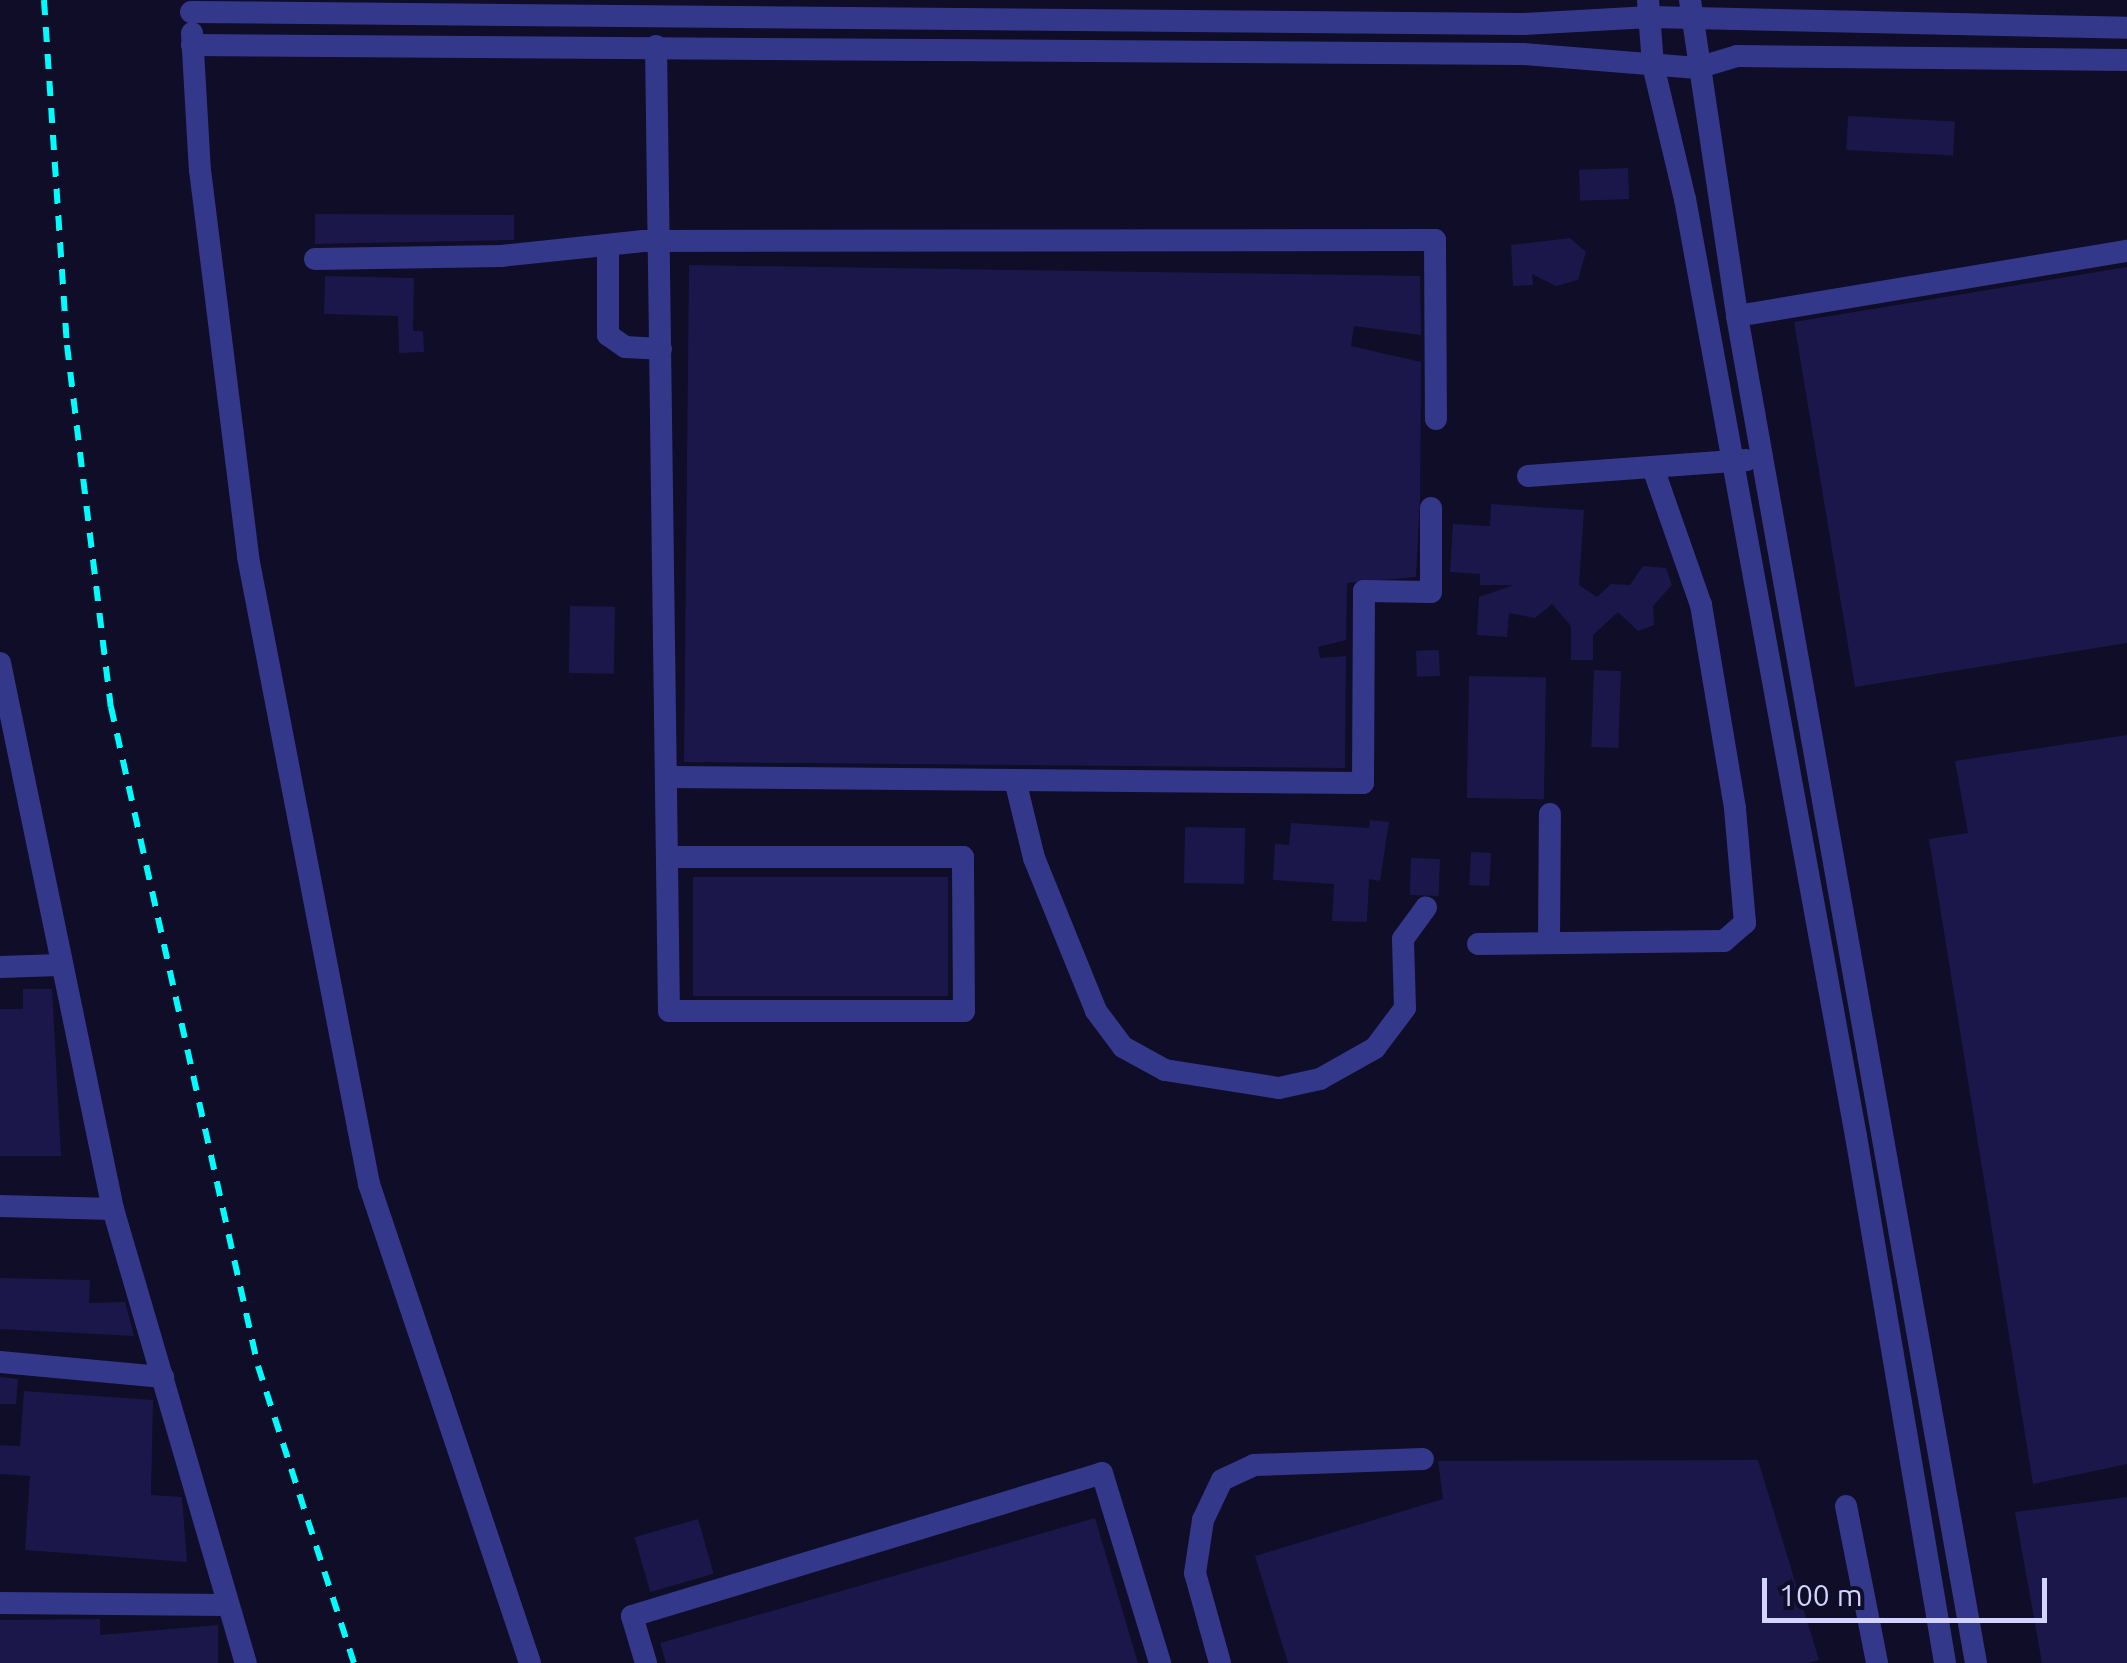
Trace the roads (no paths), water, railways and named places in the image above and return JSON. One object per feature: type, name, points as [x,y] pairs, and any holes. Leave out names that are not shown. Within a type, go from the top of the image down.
[{"type":"street","points":[[530,1663],[369,1184],[248,557],[200,170],[191,6],[953,11],[1524,24],[1649,8],[2127,28]]},
{"type":"street","points":[[1649,8],[1653,64],[1731,463],[1976,1663]]},
{"type":"street","points":[[1691,10],[1737,316],[1764,456],[1945,1663]]},
{"type":"street","points":[[953,11],[953,47]]},
{"type":"street","points":[[192,45],[953,47],[1524,54],[1697,68],[1737,56],[2127,60]]},
{"type":"street","points":[[656,46],[670,1011],[964,1011],[963,857],[669,857]]},
{"type":"street","points":[[315,259],[660,242],[1435,240],[1436,419]]},
{"type":"street","points":[[608,247],[608,335],[626,347],[661,349]]},
{"type":"street","points":[[1737,316],[2127,251]]},
{"type":"street","points":[[1528,476],[1731,463],[1764,456]]},
{"type":"street","points":[[1478,944],[1724,941],[1745,922],[1736,808],[1701,605],[1654,468]]},
{"type":"street","points":[[668,777],[1363,783],[1364,591],[1431,592],[1432,508]]},
{"type":"street","points":[[0,663],[59,966],[113,1209],[226,1606],[246,1663]]},
{"type":"street","points":[[1015,780],[1034,858],[1096,1010],[1123,1048],[1165,1070],[1279,1088],[1320,1079],[1375,1048],[1406,1008],[1403,940],[1426,906]]},
{"type":"street","points":[[1549,943],[1550,814]]},
{"type":"street","points":[[0,967],[59,966]]},
{"type":"street","points":[[0,1206],[113,1209]]},
{"type":"street","points":[[0,1362],[163,1376]]},
{"type":"street","points":[[1220,1663],[1195,1573],[1203,1520],[1222,1480],[1254,1465],[1424,1460]]},
{"type":"street","points":[[646,1663],[632,1616],[1102,1473],[1160,1663]]},
{"type":"street","points":[[1846,1506],[1877,1663]]},
{"type":"street","points":[[0,1603],[226,1606]]},
{"type":"railway","points":[[44,0],[67,345],[111,707],[258,1366],[354,1663]]}]
